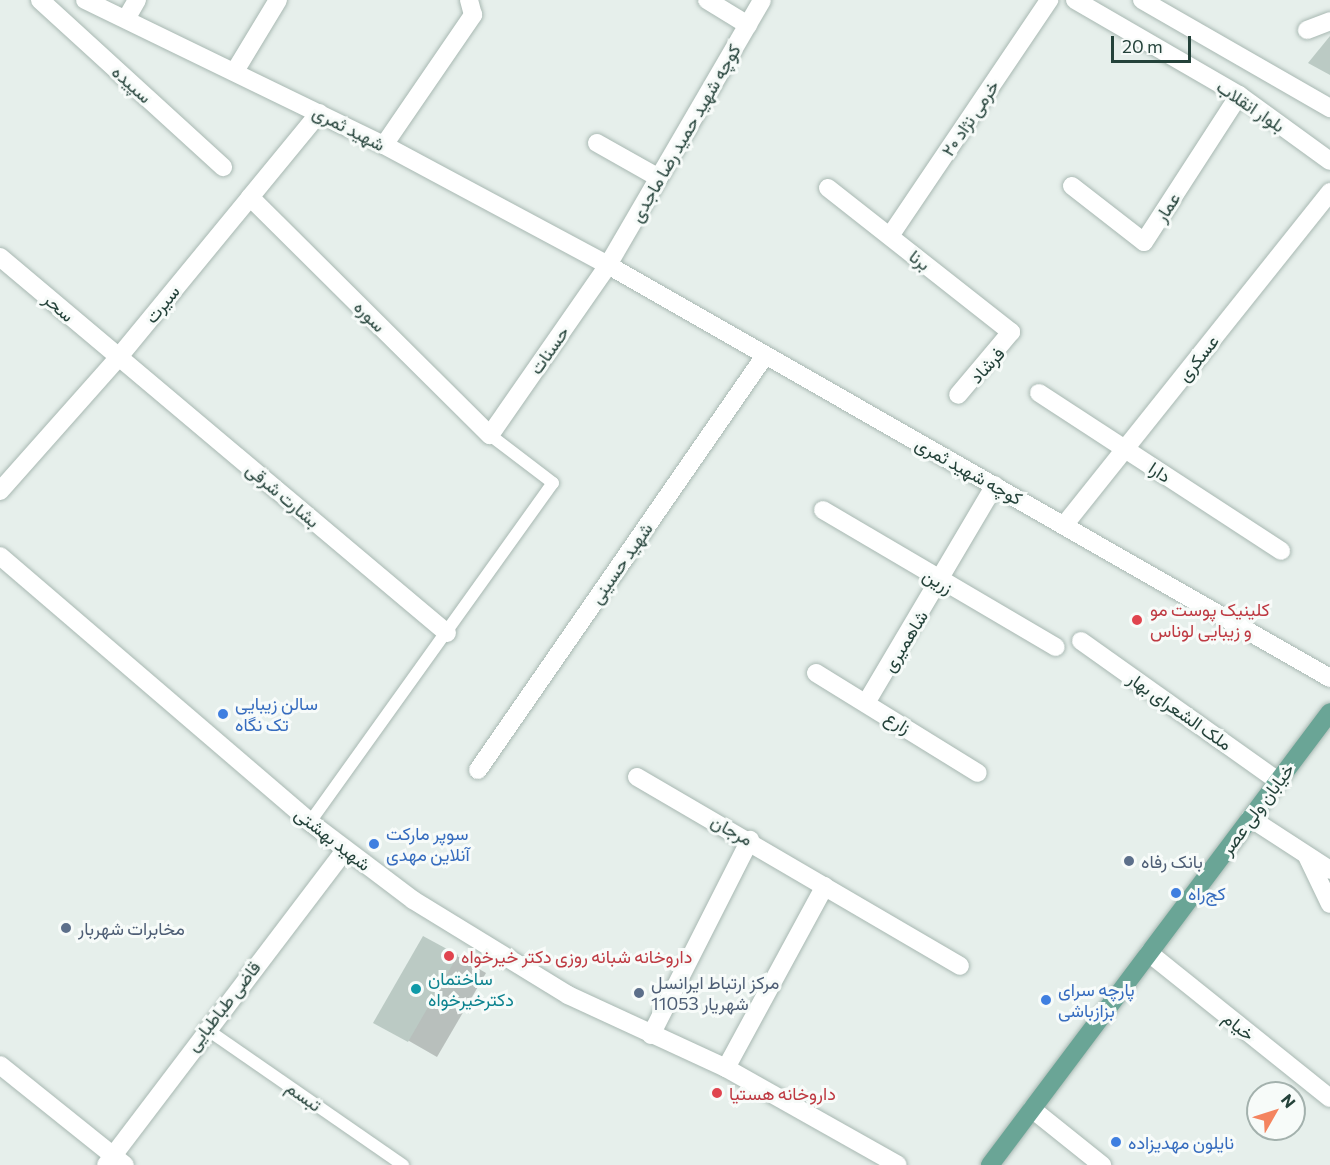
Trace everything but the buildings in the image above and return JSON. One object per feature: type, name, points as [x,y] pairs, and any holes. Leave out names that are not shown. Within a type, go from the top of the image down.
[{"type":"main road","name":"خیابان ولی عصر","points":[[990,1165],[1330,712]]},
{"type":"street","name":"سپیده","points":[[40,0],[223,167]]},
{"type":"street","name":"شهید ثمری","points":[[85,0],[384,145],[608,265]]},
{"type":"street","points":[[126,20],[137,0]]},
{"type":"street","points":[[235,71],[278,0]]},
{"type":"street","points":[[384,145],[473,15],[469,0]]},
{"type":"street","points":[[707,0],[748,25]]},
{"type":"street","name":"کوچه شهید حمید رضا ماجدی","points":[[608,265],[762,0]]},
{"type":"street","name":"خرمی نژاد ۲۰","points":[[890,237],[1049,0]]},
{"type":"street","name":"بلوار انقلاب","points":[[1075,0],[1239,95],[1330,161]]},
{"type":"street","name":"بلوار انقلاب","points":[[1142,0],[1330,108]]},
{"type":"street","points":[[1307,30],[1330,21]]},
{"type":"street","name":"عمار","points":[[1072,186],[1144,242],[1239,95]]},
{"type":"street","name":"سیرت","points":[[0,491],[118,358],[319,113]]},
{"type":"street","points":[[597,143],[659,178]]},
{"type":"street","name":"برنا","points":[[828,188],[1011,332]]},
{"type":"street","name":"عسکری","points":[[1065,524],[1330,192]]},
{"type":"street","name":"سوره","points":[[250,197],[490,435]]},
{"type":"street","name":"سحر","points":[[0,257],[118,358]]},
{"type":"street","name":"کوچه شهید ثمری","points":[[608,265],[765,357],[1065,524],[1330,678]]},
{"type":"street","name":"حسنات","points":[[490,435],[608,265]]},
{"type":"street","name":"فرشاد","points":[[958,395],[1011,332]]},
{"type":"street","name":"شهید حسینی","points":[[478,770],[765,357]]},
{"type":"street","name":"بشارت شرقی","points":[[118,358],[447,633]]},
{"type":"street","name":"دارا","points":[[1039,393],[1281,551]]},
{"type":"street","name":"شاهمیری","points":[[866,703],[942,584],[995,485]]},
{"type":"street","name":"زرین","points":[[823,510],[942,584],[1056,647]]},
{"type":"street","name":"شهید بهشتی","points":[[0,556],[310,822],[345,850],[491,951],[651,1035],[726,1068],[898,1165]]},
{"type":"street","name":"ملک الشعرای بهار","points":[[1081,641],[1278,781]]},
{"type":"street","name":"زارع","points":[[816,673],[978,773]]},
{"type":"street","name":"مرجان","points":[[637,777],[750,840],[825,886]]},
{"type":"street","points":[[1250,819],[1330,870]]},
{"type":"street","points":[[651,1035],[750,840]]},
{"type":"street","name":"قاضی طباطبایی","points":[[114,1162],[205,1028],[345,850]]},
{"type":"street","points":[[1306,856],[1330,904]]},
{"type":"street","points":[[726,1068],[825,886],[960,966]]},
{"type":"street","name":"خیام","points":[[1149,953],[1330,1098]]},
{"type":"street","points":[[0,1065],[114,1162]]},
{"type":"street","points":[[1032,1109],[1102,1165]]},
{"type":"lane","points":[[310,822],[553,483],[490,435]]},
{"type":"lane","name":"تبسم","points":[[205,1028],[403,1165]]},
{"type":"place","name":"کلینیک پوست مو و زیبایی لوناس","points":[[1137,620]]},
{"type":"place","name":"سالن زیبایی تک نگاه","points":[[223,714]]},
{"type":"place","name":"سوپر مارکت آنلاین مهدی","points":[[374,844]]},
{"type":"place","name":"بانک رفاه","points":[[1129,861]]},
{"type":"place","name":"کج‌راه","points":[[1176,893]]},
{"type":"place","name":"مخابرات شهربار","points":[[66,928]]},
{"type":"place","name":"داروخانه شبانه روزی دکتر خیرخواه","points":[[449,956]]},
{"type":"place","name":"ساختمان دکترخیرخواه","points":[[416,989]]},
{"type":"place","name":"مرکز ارتباط ایرانسل 11053 شهریار","points":[[639,993]]},
{"type":"place","name":"پارچه سرای بزازباشی","points":[[1046,1000]]},
{"type":"place","name":"داروخانه هستیا","points":[[717,1093]]},
{"type":"place","name":"نایلون مهدیزاده","points":[[1116,1142]]}]
